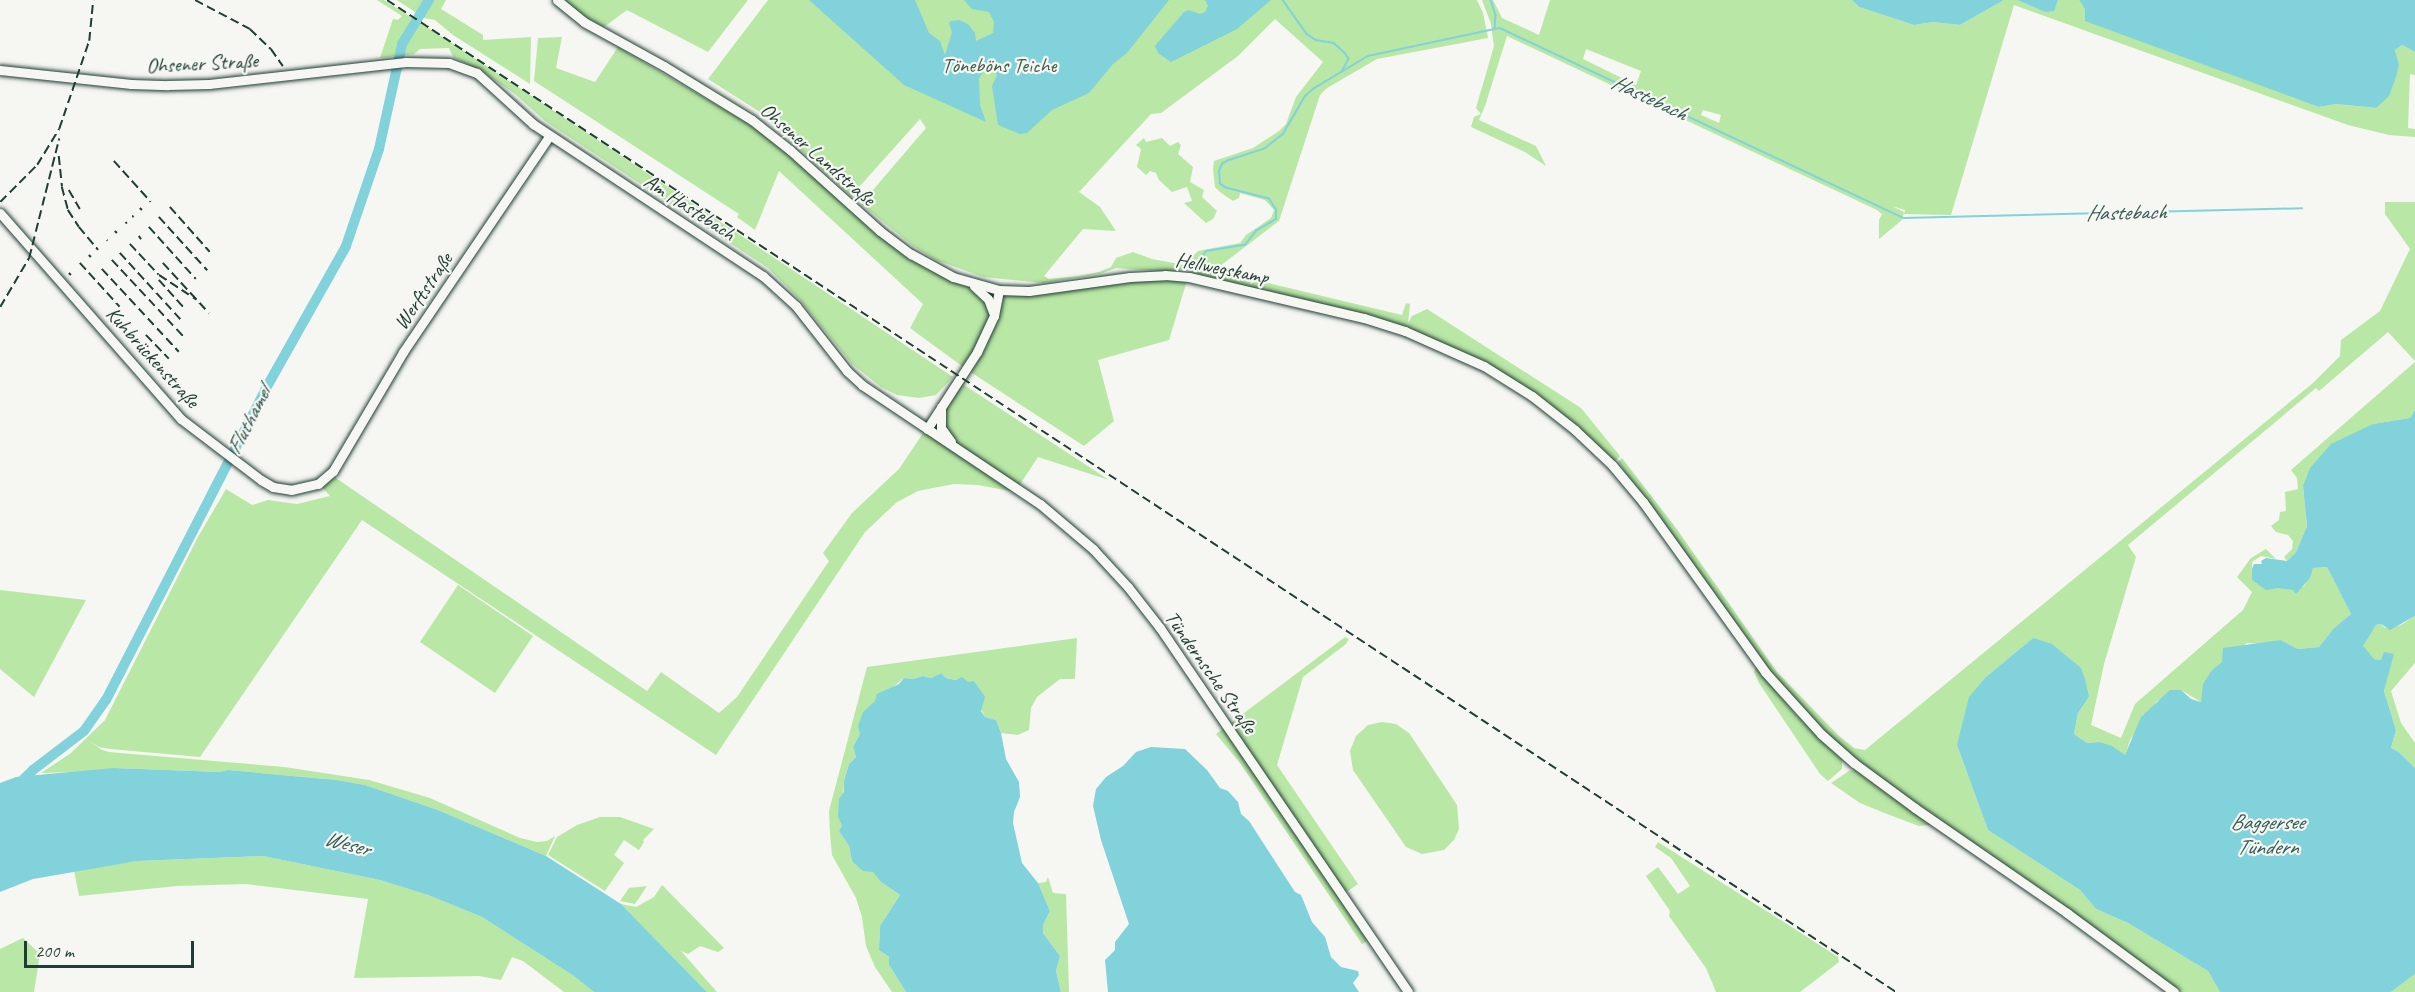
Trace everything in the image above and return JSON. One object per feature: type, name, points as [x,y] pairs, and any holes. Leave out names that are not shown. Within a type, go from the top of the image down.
[{"type":"main road","name":"Ohsener Landstraße","points":[[557,0],[584,22],[699,86],[752,120],[790,150],[867,220],[911,254],[972,284]]},
{"type":"main road","name":"Ohsener Straße","points":[[0,70],[117,83],[168,85],[209,84],[406,62]]},
{"type":"main road","name":"Am Hastebach","points":[[406,62],[449,63],[477,73],[549,136],[763,276],[795,306],[847,371],[879,397],[927,429]]},
{"type":"main road","name":"Werftstraße","points":[[333,471],[403,352],[549,136]]},
{"type":"main road","name":"Kuhbrückenstraße","points":[[0,213],[181,419],[261,480],[282,489],[291,490],[318,484],[333,471]]},
{"type":"main road","name":"Hellwegskamp","points":[[972,284],[999,290],[1060,289],[1130,277],[1165,275],[1189,277],[1364,318],[1436,343],[1484,366],[1533,396],[1575,430],[1612,465],[1644,502],[1765,672],[1821,734],[1854,763],[1915,808],[2067,913],[2174,992]]},
{"type":"main road","points":[[972,284],[988,299],[994,316]]},
{"type":"main road","points":[[927,429],[976,352],[994,316],[999,290]]},
{"type":"main road","points":[[941,407],[941,428],[956,448]]},
{"type":"main road","name":"Tündernsche Straße","points":[[927,429],[1040,504],[1072,530],[1128,587],[1408,992]]},
{"type":"green space","points":[[377,0],[384,0],[452,43],[953,377],[936,395],[919,398],[897,395],[881,387],[852,364],[800,300],[768,268],[545,121],[515,94],[481,71],[453,57],[449,48],[420,49],[414,54],[380,58],[393,19],[398,20],[402,16]]},
{"type":"green space","points":[[397,0],[446,0],[441,9],[483,35],[483,40],[531,37],[530,84],[453,35],[435,20],[424,18]]},
{"type":"green space","points":[[564,0],[748,0],[708,52],[627,10],[604,27],[584,17]]},
{"type":"green space","points":[[768,0],[1477,0],[1483,13],[1488,38],[1377,59],[1327,88],[1320,95],[1279,221],[1220,266],[1217,271],[1402,315],[1406,303],[1410,304],[1408,323],[1412,316],[1427,309],[1581,408],[1620,456],[1612,465],[1575,430],[1484,366],[1405,331],[1189,277],[1190,267],[1171,272],[1116,268],[1100,274],[1044,283],[983,277],[936,260],[913,246],[861,204],[926,128],[920,119],[851,196],[760,112],[708,79]],"holes":[[[1275,19],[1323,62],[1296,97],[1286,124],[1279,131],[1253,148],[1214,161],[1215,187],[1220,192],[1233,201],[1239,198],[1240,193],[1265,200],[1274,210],[1271,218],[1246,235],[1240,243],[1198,251],[1191,258],[1190,266],[1152,259],[1133,252],[1116,258],[1111,267],[1099,272],[1049,279],[1044,276],[1083,229],[1116,231],[1100,207],[1079,192],[1151,114],[1161,113],[1238,56]]]},
{"type":"green space","points":[[1482,0],[1493,0],[1502,18],[1539,35],[1550,0],[1852,0],[1859,7],[1914,25],[1933,22],[1960,25],[2004,0],[2017,0],[2045,12],[2058,0],[2079,0],[2086,9],[2319,107],[2336,104],[2376,108],[2399,64],[2395,50],[2402,45],[2415,52],[2415,75],[2410,74],[2408,128],[2415,129],[2415,137],[2389,135],[2348,125],[2014,5],[1951,215],[1904,214],[1905,210],[1892,206],[1904,212],[1902,220],[1879,239],[1879,220],[1882,214],[1877,210],[1507,36],[1485,106],[1479,120],[1536,146],[1546,166],[1525,152],[1471,127],[1474,117],[1481,114],[1476,108],[1494,46],[1491,24]],"holes":[[[1586,49],[1641,71],[1636,85],[1583,59]],[[1703,110],[1721,115],[1719,123],[1701,115]]]},
{"type":"green space","points":[[562,37],[556,68],[595,82],[618,47],[749,124],[752,120],[931,266],[999,290],[1130,277],[1188,277],[1169,340],[1098,360],[1114,421],[1084,446],[966,369],[910,328],[923,304],[779,171],[755,230],[737,217],[739,214],[534,81],[538,38]]},
{"type":"green space","points":[[1144,138],[1146,142],[1162,138],[1170,146],[1178,142],[1181,145],[1178,154],[1193,167],[1190,182],[1204,190],[1202,197],[1217,211],[1213,219],[1206,223],[1184,203],[1192,201],[1187,187],[1172,192],[1159,180],[1156,173],[1150,171],[1146,175],[1137,167],[1141,149],[1136,145]]},
{"type":"green space","points":[[2385,202],[2415,202],[2415,361],[2388,332],[2319,391],[2316,388],[2128,545],[2136,557],[2104,664],[2091,725],[2121,738],[2135,704],[2243,610],[2252,592],[2237,577],[2251,558],[2266,549],[2276,559],[2261,556],[2252,562],[2252,580],[2293,590],[2304,586],[2313,568],[2327,567],[2351,614],[2334,628],[2319,647],[2298,649],[2281,640],[2264,644],[2247,643],[2212,670],[2201,702],[2181,690],[2157,701],[2130,740],[2125,756],[2099,742],[2087,743],[2074,734],[2078,713],[2089,697],[2033,638],[1986,677],[1957,745],[1988,830],[2080,890],[2096,909],[2128,923],[2208,971],[2220,992],[2174,992],[1821,734],[1728,622],[1618,462],[1622,458],[1676,528],[1777,672],[1838,735],[1854,748],[1865,750],[2313,383],[2340,356],[2341,340],[2380,311],[2410,249],[2385,214]]},
{"type":"green space","points":[[2415,362],[2415,410],[2410,418],[2373,424],[2303,486],[2307,526],[2296,552],[2287,561],[2284,557],[2292,549],[2293,541],[2288,535],[2276,532],[2271,526],[2279,520],[2280,512],[2286,511],[2285,492],[2298,489],[2297,478],[2291,470]]},
{"type":"green space","points":[[958,381],[1109,480],[1038,457],[1015,492],[978,485],[954,484],[918,491],[897,502],[865,532],[716,755],[362,520],[200,757],[110,749],[99,747],[88,740],[102,750],[109,752],[284,767],[369,780],[430,798],[520,838],[537,842],[547,841],[555,836],[546,856],[438,810],[365,785],[337,780],[228,770],[220,772],[114,768],[105,771],[41,773],[71,753],[105,720],[198,537],[226,489],[252,505],[268,500],[297,504],[330,496],[319,484],[330,474],[647,691],[661,672],[719,713],[737,697],[829,561],[823,553],[852,513],[899,469]]},
{"type":"green space","points":[[458,585],[533,636],[495,693],[420,642]]},
{"type":"green space","points":[[0,590],[86,600],[34,697],[0,669]]},
{"type":"green space","points":[[2415,616],[2415,663],[2391,691],[2401,723],[2415,743],[2415,768],[2399,752],[2391,748],[2396,730],[2384,691],[2393,654],[2381,660],[2373,659],[2362,646],[2376,625],[2381,624],[2385,628],[2401,625]]},
{"type":"green space","points":[[1345,637],[1349,639],[1346,644],[1303,677],[1277,765],[1358,884],[1342,895],[1372,938],[1362,944],[1240,763],[1216,734]]},
{"type":"green space","points":[[1077,638],[1075,679],[1060,679],[1037,697],[1031,708],[1029,730],[1018,735],[1001,733],[996,720],[985,717],[968,682],[946,678],[941,673],[931,678],[923,676],[913,679],[904,678],[863,712],[860,734],[853,747],[856,757],[849,764],[844,781],[842,825],[839,831],[849,846],[852,861],[873,871],[881,882],[900,895],[880,926],[879,950],[889,957],[889,965],[906,992],[892,992],[875,967],[866,946],[862,917],[856,898],[832,855],[830,833],[829,811],[867,667]]},
{"type":"green space","points":[[1756,667],[1796,715],[1842,759],[1842,769],[1828,781],[1820,774],[1759,683],[1754,672]]},
{"type":"green space","points":[[1382,722],[1396,724],[1409,733],[1457,805],[1459,829],[1454,840],[1444,850],[1422,854],[1406,847],[1353,770],[1350,751],[1356,736],[1368,725]]},
{"type":"green space","points":[[1855,770],[1930,825],[1919,826],[1860,803],[1831,783],[1849,771]]},
{"type":"green space","points":[[600,817],[620,817],[654,829],[643,840],[639,850],[624,840],[614,855],[624,863],[605,891],[548,855],[557,837],[577,825]]},
{"type":"green space","points":[[1658,842],[1838,957],[1839,962],[1800,992],[1716,992],[1706,968],[1669,916],[1670,911],[1646,876],[1658,867],[1678,894],[1690,886],[1671,858],[1655,847]]},
{"type":"green space","points":[[263,856],[380,880],[428,895],[482,917],[574,976],[594,992],[564,992],[523,961],[512,957],[501,980],[479,976],[354,978],[368,899],[246,884],[177,886],[79,896],[74,870],[137,861]]},
{"type":"green space","points":[[1048,877],[1053,893],[1066,894],[1069,992],[1061,992],[1056,971],[1060,956],[1043,933],[1043,925],[1050,911],[1038,883],[1046,882]]},
{"type":"green space","points":[[662,885],[724,948],[718,952],[700,946],[688,954],[681,951],[717,992],[707,992],[621,904],[636,907],[654,897]]},
{"type":"green space","points":[[647,886],[635,904],[620,901],[629,888]]},
{"type":"green space","points":[[23,938],[40,954],[34,992],[0,992],[0,949]]},
{"type":"green space","points":[[2415,974],[2415,992],[2391,992]]},
{"type":"water","name":"Töneböns Teiche","points":[[809,0],[915,0],[929,33],[940,41],[945,55],[952,32],[949,23],[951,21],[959,20],[968,24],[975,33],[976,41],[993,33],[994,22],[989,12],[972,9],[964,0],[1169,0],[1127,53],[1113,64],[1089,93],[1052,110],[1027,133],[1020,134],[998,125],[992,86],[997,75],[992,69],[987,67],[979,78],[980,105],[986,122],[904,85]]},
{"type":"water","points":[[1205,0],[1271,0],[1237,29],[1171,62],[1158,53],[1155,46],[1184,12],[1189,10],[1200,14],[1205,12],[1208,6]]},
{"type":"water","points":[[1852,0],[2004,0],[1960,25],[1933,22],[1914,25],[1859,7]]},
{"type":"water","points":[[2017,0],[2058,0],[2054,11],[2045,12]]},
{"type":"water","points":[[2079,0],[2415,0],[2415,52],[2402,45],[2395,50],[2399,64],[2396,77],[2389,96],[2376,108],[2336,104],[2319,107],[2085,21],[2085,9]]},
{"type":"water","name":"Baggersee Tündern","points":[[2415,410],[2415,616],[2390,630],[2381,624],[2376,625],[2363,646],[2374,659],[2381,660],[2384,652],[2394,654],[2384,691],[2396,730],[2391,748],[2399,752],[2415,768],[2415,974],[2391,992],[2220,992],[2208,971],[2128,923],[2096,909],[2080,890],[1988,830],[1957,745],[1969,697],[1986,677],[2033,638],[2052,644],[2081,668],[2085,679],[2089,697],[2078,713],[2074,734],[2087,743],[2099,742],[2112,746],[2125,755],[2141,717],[2170,690],[2181,690],[2191,699],[2201,702],[2203,684],[2212,670],[2222,662],[2223,648],[2281,640],[2298,649],[2319,647],[2334,628],[2351,614],[2327,567],[2313,568],[2310,578],[2296,594],[2293,590],[2278,588],[2266,590],[2252,580],[2254,564],[2262,564],[2261,561],[2266,558],[2287,561],[2296,552],[2307,526],[2303,486],[2310,468],[2331,444],[2373,424],[2410,418]]},
{"type":"water","points":[[941,673],[946,678],[956,680],[962,677],[968,682],[974,681],[985,697],[981,711],[985,717],[996,720],[1001,733],[1006,759],[1019,782],[1020,797],[1014,812],[1013,823],[1022,863],[1038,883],[1050,911],[1043,925],[1043,933],[1060,956],[1056,971],[1061,992],[906,992],[889,965],[889,957],[879,950],[880,926],[900,895],[881,882],[873,872],[863,871],[852,861],[849,846],[839,831],[842,825],[838,817],[839,799],[844,792],[844,781],[849,764],[856,757],[853,747],[860,734],[858,726],[863,712],[875,701],[877,694],[899,684],[904,678],[913,679],[923,676],[931,678]]},
{"type":"water","points":[[1151,747],[1185,749],[1207,770],[1220,788],[1228,791],[1238,802],[1241,814],[1249,821],[1295,892],[1301,895],[1312,922],[1325,937],[1331,957],[1341,967],[1358,971],[1359,975],[1353,983],[1359,992],[1108,992],[1105,960],[1115,950],[1115,942],[1129,924],[1101,840],[1093,806],[1096,789],[1106,777],[1123,766],[1136,752]]},
{"type":"water","name":"Weser","points":[[114,768],[220,772],[228,770],[337,780],[365,785],[438,810],[546,856],[621,904],[707,992],[594,992],[574,976],[482,917],[428,895],[380,880],[263,856],[137,861],[33,879],[0,892],[0,783],[16,777]]},
{"type":"waterway","name":"Fluthamel","points":[[0,802],[33,770],[84,731],[106,700],[265,390],[346,246],[379,149],[402,44],[429,0]]},
{"type":"waterway","points":[[1283,0],[1307,34],[1316,40],[1334,43],[1345,53],[1349,59],[1342,72]]},
{"type":"waterway","points":[[1491,0],[1496,15],[1495,28]]},
{"type":"waterway","name":"Hastebach","points":[[1195,267],[1206,251],[1245,245],[1256,231],[1276,219],[1276,210],[1269,199],[1226,188],[1220,184],[1219,171],[1222,164],[1265,148],[1283,134],[1305,96],[1313,89],[1368,56],[1500,28],[1904,218],[2302,208]]},
{"type":"railway","points":[[0,202],[37,165],[59,129],[89,41],[93,0]]},
{"type":"railway","points":[[195,0],[250,29],[271,49],[283,66]]},
{"type":"railway","points":[[387,0],[1896,992]]},
{"type":"railway","points":[[0,307],[29,258],[59,139]]},
{"type":"railway","points":[[59,156],[62,187],[68,210],[98,250]]},
{"type":"railway","points":[[114,161],[151,202]]},
{"type":"railway","points":[[69,190],[80,209]]},
{"type":"railway","points":[[170,207],[210,252]]},
{"type":"railway","points":[[159,217],[207,270]]},
{"type":"railway","points":[[149,227],[196,279]]},
{"type":"railway","points":[[130,244],[159,275],[197,300]]},
{"type":"railway","points":[[120,253],[182,321]]},
{"type":"railway","points":[[112,260],[184,337]]},
{"type":"railway","points":[[80,263],[120,307]]},
{"type":"railway","points":[[163,263],[209,313]]},
{"type":"railway","points":[[102,269],[179,352]]},
{"type":"railway","points":[[159,280],[185,309]]},
{"type":"railway","points":[[146,335],[169,359]]}]
